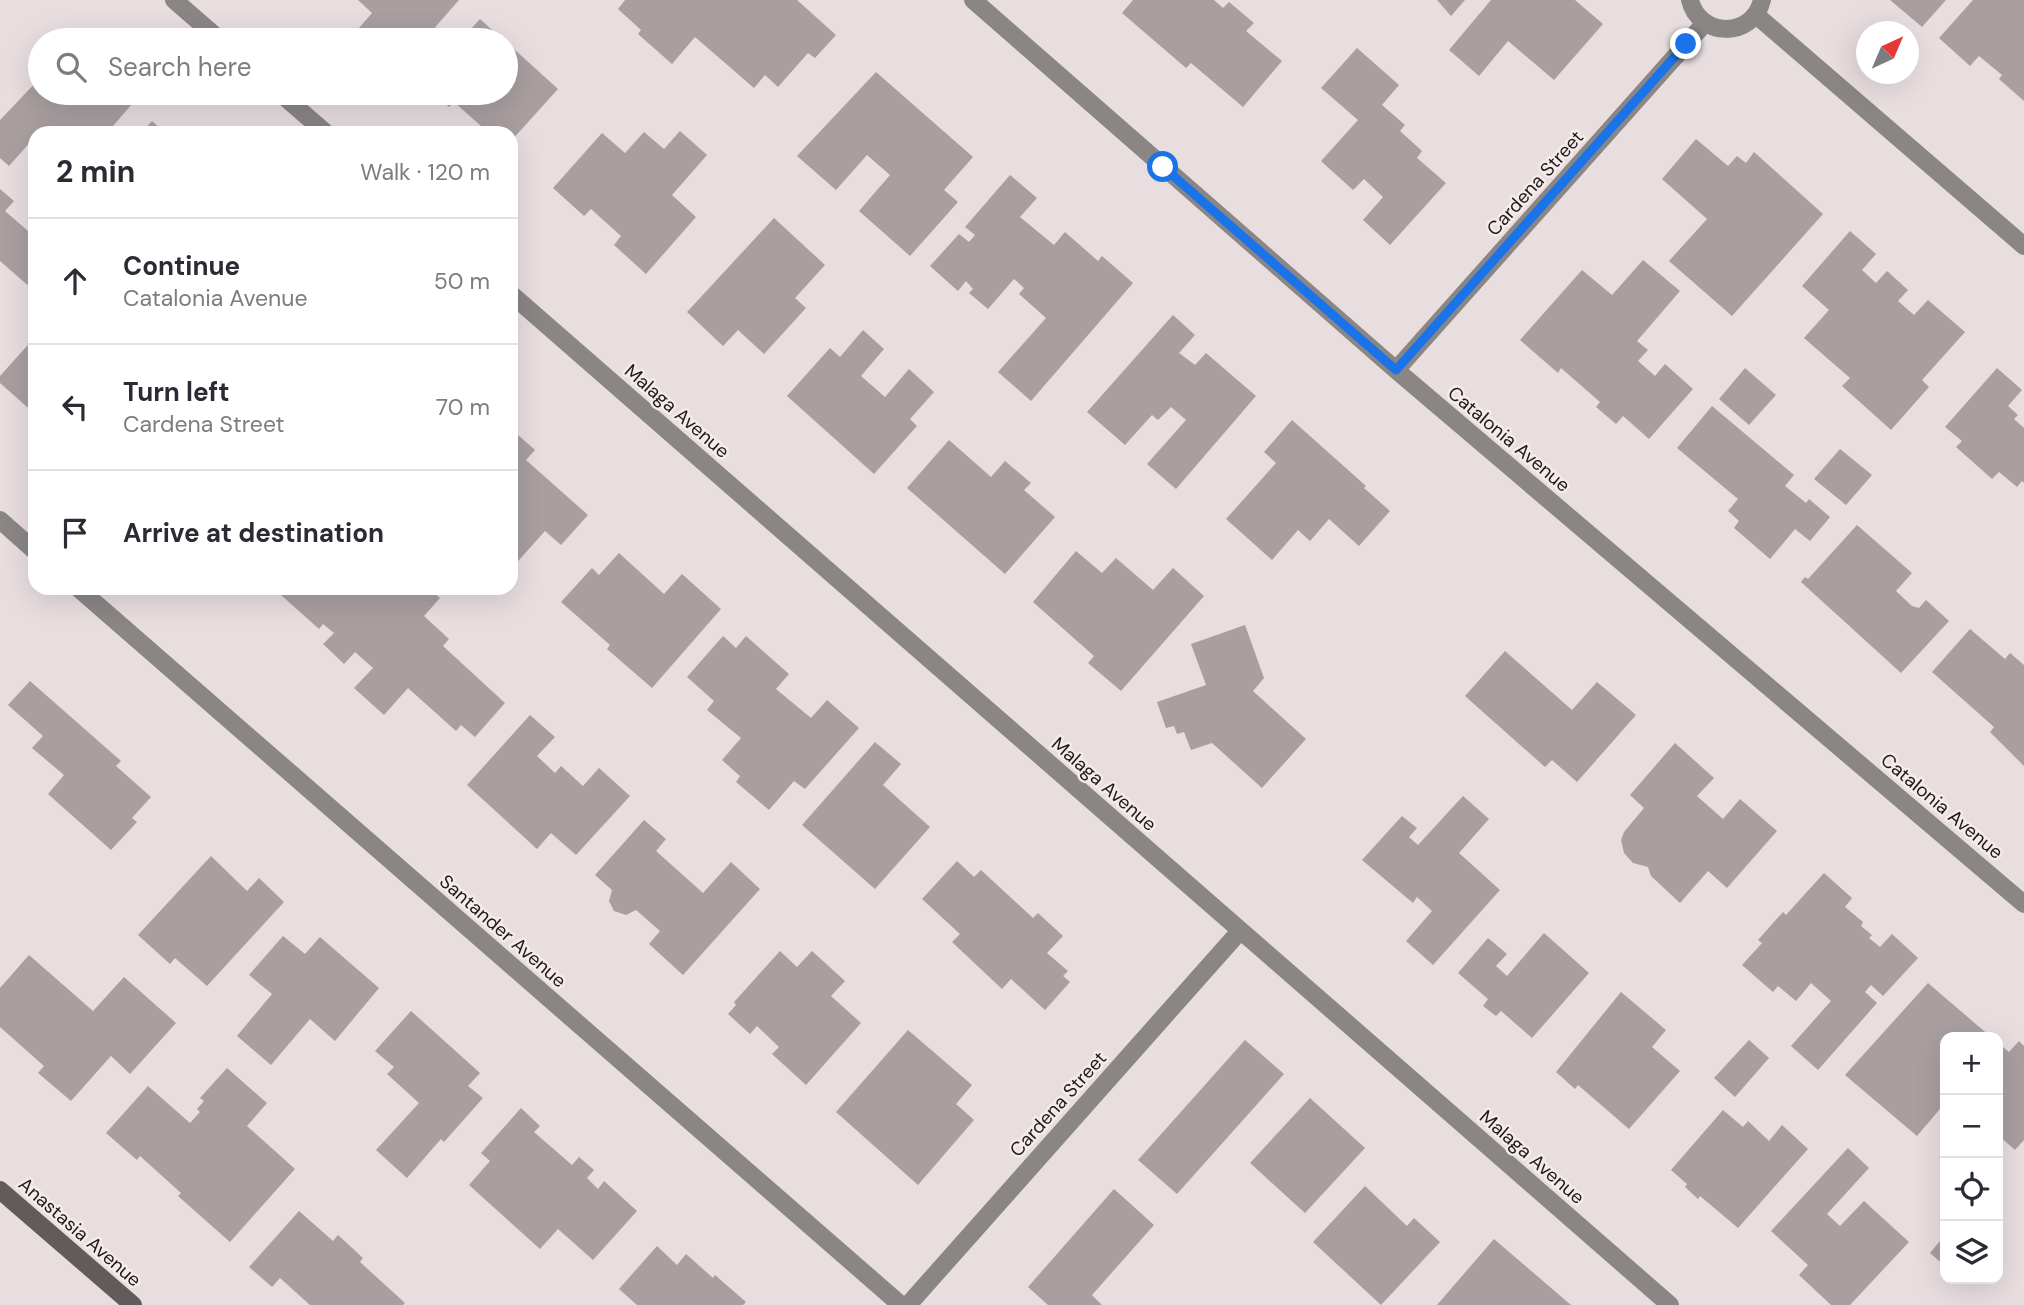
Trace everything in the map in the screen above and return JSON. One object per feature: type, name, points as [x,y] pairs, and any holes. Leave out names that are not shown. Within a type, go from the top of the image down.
[{"type":"street","points":[[174,0],[206,28]]},
{"type":"street","name":"Catalonia Avenue","points":[[973,0],[1396,370],[2024,904]]},
{"type":"street","points":[[1690,0],[1697,17],[1705,23],[1726,30],[1738,29],[1759,8],[2024,246]]},
{"type":"street","name":"Cardena Street","points":[[1396,370],[1705,23]]},
{"type":"street","points":[[294,105],[318,126]]},
{"type":"street","name":"Malaga Avenue","points":[[518,300],[1670,1305]]},
{"type":"street","points":[[0,520],[28,545]]},
{"type":"street","name":"Santander Avenue","points":[[86,595],[901,1305]]},
{"type":"street","name":"Cardena Street","points":[[908,1305],[1240,931]]},
{"type":"street","name":"Anastasia Avenue","points":[[0,1190],[133,1305]]},
{"type":"building","points":[[358,0],[459,0],[434,28],[359,28],[372,13]]},
{"type":"building","points":[[625,0],[797,0],[836,35],[815,58],[808,53],[778,87],[765,75],[754,88],[695,37],[672,64],[638,34],[641,30],[618,9]]},
{"type":"building","points":[[1133,0],[1214,0],[1223,8],[1229,2],[1254,23],[1246,31],[1282,61],[1243,107],[1191,63],[1186,68],[1122,13]]},
{"type":"building","points":[[1437,0],[1465,0],[1451,16]]},
{"type":"building","points":[[1491,0],[1575,0],[1603,24],[1554,80],[1508,41],[1479,76],[1449,50]]},
{"type":"building","points":[[1890,0],[1946,0],[1922,27],[1919,21],[1915,21]]},
{"type":"building","points":[[1973,0],[2024,0],[2024,101],[1999,79],[2002,75],[1979,56],[1970,66],[1939,38]]},
{"type":"building","points":[[480,19],[490,28],[472,28]]},
{"type":"building","points":[[1357,48],[1399,85],[1382,105],[1405,125],[1400,131],[1422,151],[1417,158],[1446,183],[1390,245],[1363,220],[1383,197],[1364,179],[1353,190],[1321,161],[1358,120],[1321,88]]},
{"type":"building","points":[[518,53],[558,89],[518,133],[518,126],[481,126],[457,105],[518,105]]},
{"type":"building","points":[[876,72],[973,157],[944,190],[958,202],[910,256],[859,211],[890,175],[867,155],[836,190],[797,156]]},
{"type":"building","points":[[28,91],[28,105],[131,105],[113,126],[28,126],[28,145],[9,166],[0,158],[0,120]]},
{"type":"building","points":[[680,131],[707,155],[672,195],[696,217],[646,274],[614,245],[621,236],[591,209],[584,216],[553,188],[602,133],[625,153],[644,132],[664,149]]},
{"type":"building","points":[[1696,139],[1728,166],[1737,156],[1746,163],[1754,152],[1823,214],[1732,316],[1669,261],[1707,219],[1662,179]]},
{"type":"building","points":[[1010,175],[1037,198],[1020,217],[1054,245],[1065,232],[1098,261],[1102,256],[1133,283],[1031,401],[998,372],[1046,318],[1019,294],[1024,288],[1014,279],[988,309],[969,293],[973,289],[966,281],[958,291],[930,266],[959,234],[969,242],[975,235],[965,227]]},
{"type":"building","points":[[0,189],[14,201],[5,211],[28,231],[28,285],[0,261]]},
{"type":"building","points":[[774,218],[825,265],[795,298],[806,308],[764,354],[738,330],[723,346],[687,312]]},
{"type":"building","points":[[1850,231],[1876,254],[1862,270],[1876,283],[1887,271],[1908,290],[1898,301],[1914,315],[1928,300],[1965,332],[1922,380],[1929,387],[1891,430],[1842,386],[1850,378],[1804,338],[1829,310],[1802,286]]},
{"type":"building","points":[[1643,260],[1680,291],[1637,341],[1648,350],[1638,361],[1655,376],[1665,364],[1693,389],[1649,439],[1623,416],[1616,424],[1596,407],[1600,402],[1561,368],[1558,373],[1520,340],[1582,270],[1612,295]]},
{"type":"building","points":[[1173,315],[1195,335],[1179,353],[1195,365],[1206,353],[1256,396],[1176,489],[1147,464],[1186,420],[1171,407],[1158,420],[1152,415],[1125,445],[1087,412]]},
{"type":"building","points":[[863,330],[884,349],[861,376],[885,397],[909,369],[934,392],[910,419],[917,426],[874,474],[787,396],[830,348],[840,357]]},
{"type":"building","points":[[28,345],[28,408],[0,383],[0,376]]},
{"type":"building","points":[[1745,368],[1776,395],[1749,425],[1719,399]]},
{"type":"building","points":[[1997,368],[2022,390],[2008,406],[2018,415],[2014,419],[2024,428],[2024,483],[2022,481],[2017,487],[1999,472],[1992,479],[1956,447],[1962,441],[1945,427]]},
{"type":"building","points":[[1712,406],[1794,475],[1785,486],[1806,503],[1809,499],[1830,517],[1810,541],[1795,529],[1770,559],[1734,528],[1739,521],[1728,511],[1738,499],[1677,448]]},
{"type":"building","points":[[1292,420],[1390,511],[1359,546],[1329,519],[1310,541],[1298,530],[1272,560],[1226,519],[1276,463],[1264,452]]},
{"type":"building","points":[[518,435],[535,450],[526,460],[588,515],[561,545],[545,531],[518,561]]},
{"type":"building","points":[[949,440],[991,477],[1005,461],[1031,483],[1024,490],[1055,517],[1005,574],[907,488]]},
{"type":"building","points":[[1840,449],[1872,475],[1846,505],[1814,479]]},
{"type":"building","points":[[1857,525],[1912,573],[1896,591],[1912,606],[1919,608],[1926,600],[1949,621],[1901,673],[1801,582],[1805,577],[1808,579]]},
{"type":"building","points":[[1076,551],[1102,573],[1116,558],[1153,590],[1173,568],[1204,596],[1121,691],[1088,663],[1094,656],[1033,602]]},
{"type":"building","points":[[619,553],[664,594],[682,574],[721,609],[652,688],[607,649],[610,645],[561,602],[592,568],[599,575]]},
{"type":"building","points":[[281,595],[436,595],[440,598],[424,616],[449,639],[443,646],[505,703],[475,737],[461,725],[456,731],[408,688],[384,715],[354,688],[373,668],[355,652],[344,664],[323,644],[334,633],[323,624],[319,629]]},
{"type":"building","points":[[1245,625],[1264,678],[1253,691],[1306,739],[1262,788],[1212,743],[1191,750],[1184,732],[1177,734],[1174,726],[1166,728],[1157,702],[1206,685],[1191,644]]},
{"type":"building","points":[[1970,629],[2005,659],[2010,653],[2024,665],[2024,766],[1990,732],[1994,727],[1932,672]]},
{"type":"building","points":[[723,636],[736,648],[746,636],[789,674],[776,689],[811,718],[827,700],[859,728],[805,789],[794,781],[769,810],[736,782],[740,776],[722,760],[741,738],[707,710],[714,701],[687,677]]},
{"type":"building","points":[[1505,651],[1572,710],[1597,682],[1636,715],[1577,782],[1552,760],[1545,767],[1465,696]]},
{"type":"building","points":[[30,681],[121,761],[116,766],[151,797],[132,818],[137,822],[111,850],[48,794],[64,775],[32,748],[43,736],[8,705]]},
{"type":"building","points":[[530,715],[555,737],[537,756],[555,773],[561,766],[583,786],[599,768],[630,796],[576,855],[551,833],[537,849],[467,785]]},
{"type":"building","points":[[875,742],[901,764],[883,785],[930,827],[875,889],[802,825]]},
{"type":"building","points":[[1675,743],[1714,778],[1697,796],[1723,819],[1740,799],[1777,831],[1727,888],[1708,871],[1680,903],[1651,876],[1648,867],[1633,863],[1624,853],[1621,840],[1624,832],[1644,808],[1630,795]]},
{"type":"building","points":[[1463,796],[1489,819],[1459,853],[1500,890],[1433,965],[1406,941],[1432,911],[1417,897],[1413,903],[1362,860],[1402,816],[1417,828],[1409,837],[1418,845]]},
{"type":"building","points":[[644,820],[666,839],[656,851],[703,893],[731,862],[760,889],[683,975],[649,944],[660,931],[636,910],[626,915],[614,911],[609,901],[612,890],[595,875]]},
{"type":"building","points":[[211,856],[247,891],[259,878],[284,902],[207,986],[175,958],[170,964],[138,935]]},
{"type":"building","points":[[957,861],[974,877],[981,870],[1033,918],[1038,913],[1063,936],[1047,953],[1068,971],[1063,976],[1070,982],[1045,1010],[1011,979],[1002,989],[952,942],[960,934],[922,899]]},
{"type":"building","points":[[1824,873],[1852,898],[1845,907],[1863,922],[1861,926],[1872,935],[1869,938],[1880,947],[1892,934],[1918,958],[1883,996],[1871,985],[1865,992],[1877,1003],[1818,1070],[1791,1046],[1831,1001],[1811,983],[1796,1001],[1778,986],[1773,992],[1742,965],[1762,943],[1758,940],[1783,912],[1786,915]]},
{"type":"building","points":[[1544,933],[1589,973],[1532,1038],[1501,1011],[1496,1016],[1483,1006],[1488,999],[1458,973],[1488,938],[1507,954],[1496,966],[1507,976]]},
{"type":"building","points":[[283,936],[305,954],[320,937],[379,988],[335,1041],[310,1019],[271,1065],[237,1036],[272,994],[249,975]]},
{"type":"building","points":[[780,951],[797,967],[812,951],[845,981],[831,996],[861,1023],[806,1085],[772,1054],[779,1047],[757,1026],[750,1034],[728,1014],[736,1005],[734,1002]]},
{"type":"building","points":[[29,955],[93,1011],[124,977],[176,1023],[130,1074],[111,1056],[71,1101],[38,1073],[44,1066],[0,1027],[0,988]]},
{"type":"building","points":[[1928,983],[1985,1032],[1940,1032],[1940,1109],[1917,1136],[1845,1075]]},
{"type":"building","points":[[1621,992],[1666,1030],[1652,1047],[1680,1071],[1629,1129],[1578,1085],[1575,1089],[1556,1072]]},
{"type":"building","points":[[411,1011],[480,1073],[468,1086],[483,1098],[444,1142],[441,1139],[407,1178],[376,1150],[419,1103],[387,1074],[394,1067],[375,1051]]},
{"type":"building","points":[[908,1030],[972,1085],[956,1104],[974,1120],[918,1185],[836,1112]]},
{"type":"building","points":[[1245,1040],[1284,1074],[1177,1194],[1138,1160]]},
{"type":"building","points":[[1749,1040],[1769,1058],[1735,1097],[1714,1078]]},
{"type":"building","points":[[2019,1041],[2024,1046],[2024,1140],[2015,1150],[2003,1139],[2003,1047],[2009,1052]]},
{"type":"building","points":[[227,1068],[267,1103],[247,1126],[295,1169],[230,1242],[178,1196],[181,1193],[140,1156],[137,1160],[106,1133],[148,1086],[190,1123],[200,1112],[197,1109],[204,1101],[200,1098]]},
{"type":"building","points":[[1310,1098],[1365,1148],[1305,1213],[1250,1163]]},
{"type":"building","points":[[521,1108],[540,1126],[534,1132],[572,1165],[579,1157],[594,1170],[587,1178],[598,1189],[604,1181],[637,1211],[593,1260],[558,1229],[540,1249],[469,1185],[490,1161],[481,1153]]},
{"type":"building","points":[[1723,1110],[1743,1127],[1748,1121],[1769,1141],[1782,1125],[1808,1149],[1738,1228],[1700,1196],[1698,1199],[1685,1187],[1687,1184],[1671,1170]]},
{"type":"building","points":[[1848,1148],[1869,1168],[1827,1214],[1840,1226],[1864,1201],[1909,1242],[1850,1305],[1831,1305],[1799,1275],[1808,1265],[1771,1231]]},
{"type":"building","points":[[1365,1186],[1407,1226],[1414,1218],[1440,1242],[1381,1305],[1313,1242]]},
{"type":"building","points":[[1114,1189],[1154,1225],[1092,1295],[1102,1305],[1048,1305],[1028,1287]]},
{"type":"building","points":[[299,1211],[333,1241],[338,1235],[363,1258],[360,1262],[405,1303],[310,1305],[280,1278],[272,1287],[249,1267]]},
{"type":"building","points":[[1494,1239],[1571,1305],[1437,1305]]},
{"type":"building","points":[[1940,1241],[1940,1262],[1930,1253]]},
{"type":"building","points":[[657,1246],[677,1265],[686,1254],[746,1302],[743,1305],[637,1305],[619,1289]]},
{"type":"route","points":[[1163,167],[1396,370],[1686,44]]}]
